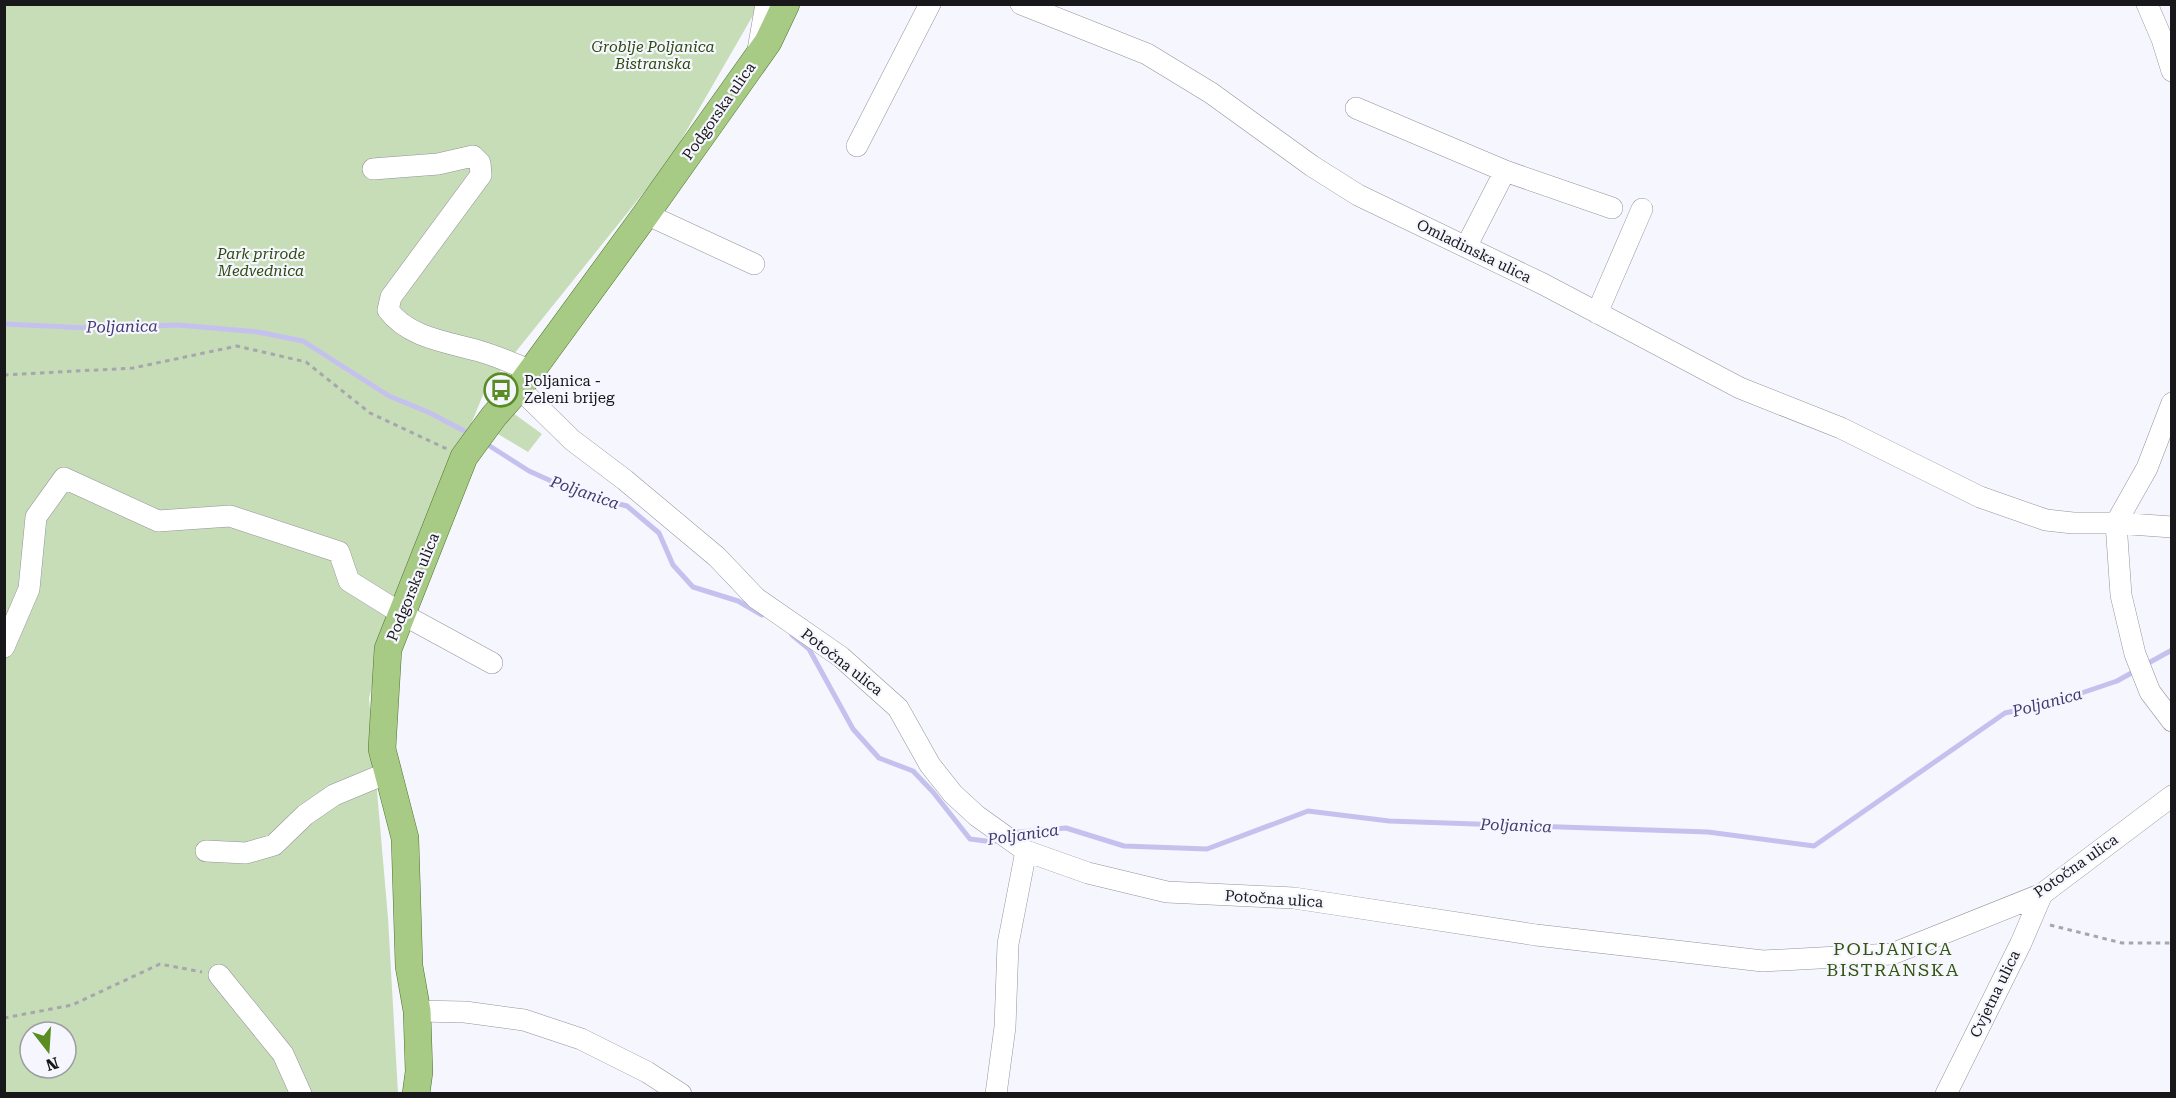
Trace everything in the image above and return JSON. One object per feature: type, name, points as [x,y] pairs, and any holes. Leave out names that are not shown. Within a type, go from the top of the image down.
[{"type":"main road","name":"Podgorska ulica","points":[[416,1094],[419,1072],[417,1011],[409,966],[405,838],[382,749],[388,649],[473,445],[525,380],[646,214],[768,42],[786,4]]},
{"type":"street","points":[[757,57],[766,4]]},
{"type":"street","points":[[857,146],[930,4]]},
{"type":"street","name":"Omladinska ulica","points":[[1021,4],[1147,54],[1211,93],[1312,166],[1358,195],[1597,313],[1740,388],[1841,428],[1942,476],[1980,497],[2046,520],[2073,524],[2116,523],[2172,527]]},
{"type":"street","points":[[2148,4],[2172,71]]},
{"type":"street","points":[[1356,108],[1505,171],[1612,208]]},
{"type":"street","points":[[373,170],[438,164],[473,156],[480,163],[481,176],[391,297],[388,310],[396,321],[425,337],[481,352],[525,380]]},
{"type":"street","points":[[1466,247],[1505,171]]},
{"type":"street","points":[[1597,313],[1642,209]]},
{"type":"street","points":[[646,214],[754,264]]},
{"type":"street","name":"Potočna ulica","points":[[525,380],[572,440],[625,480],[717,558],[756,598],[841,657],[898,708],[930,765],[952,794],[1021,848],[1088,873],[1167,892],[1294,898],[1536,935],[1763,961],[1892,954],[2042,894],[2172,796]]},
{"type":"street","points":[[2172,403],[2147,468],[2116,523],[2121,595],[2135,654],[2150,692],[2172,721]]},
{"type":"street","points":[[4,647],[29,589],[36,517],[64,478],[158,521],[230,516],[339,552],[349,581],[402,614],[492,663]]},
{"type":"street","points":[[206,851],[246,853],[274,845],[304,815],[334,795],[387,773]]},
{"type":"street","points":[[996,1094],[1005,1027],[1008,944],[1021,848]]},
{"type":"street","name":"Cvjetna ulica","points":[[1946,1094],[2042,894]]},
{"type":"street","points":[[219,975],[283,1054],[302,1094]]},
{"type":"street","points":[[417,1011],[465,1012],[524,1020],[581,1039],[647,1072],[681,1094]]},
{"type":"path","points":[[4,375],[133,368],[237,346],[306,362],[370,413],[473,445]]},
{"type":"path","points":[[2031,920],[2122,943],[2172,943]]},
{"type":"path","points":[[4,1018],[72,1005],[160,964],[219,975]]},
{"type":"green space","name":"Park prirode Medvednica","points":[[5,5],[759,5],[669,161],[485,390],[387,630],[369,698],[388,918],[398,1093],[5,1094]]},
{"type":"green space","points":[[513,413],[542,434],[528,452],[498,434]]},
{"type":"waterway","name":"Poljanica","points":[[4,324],[89,328],[178,325],[258,332],[303,341],[389,396],[428,412],[472,435]]},
{"type":"waterway","name":"Poljanica","points":[[485,443],[529,471],[580,494],[627,506],[659,533],[673,565],[693,587],[738,601],[762,615]]},
{"type":"waterway","name":"Poljanica","points":[[792,635],[809,649],[853,729],[879,758],[913,771],[933,792],[970,839],[993,842],[1000,839]]},
{"type":"waterway","name":"Poljanica","points":[[2143,666],[2172,650]]},
{"type":"waterway","name":"Poljanica","points":[[1012,835],[1019,832],[1066,828],[1124,846],[1207,849],[1308,811],[1389,821],[1708,832],[1814,846],[2005,713],[2058,701],[2117,681],[2135,671]]},
{"type":"place","name":"Poljanica - Zeleni brijeg","points":[[501,390]]},
{"type":"district","name":"POLJANICA BISTRANSKA","points":[[1893,959]]},
{"type":"park label","name":"Groblje Poljanica Bistranska","points":[[653,56]]}]
